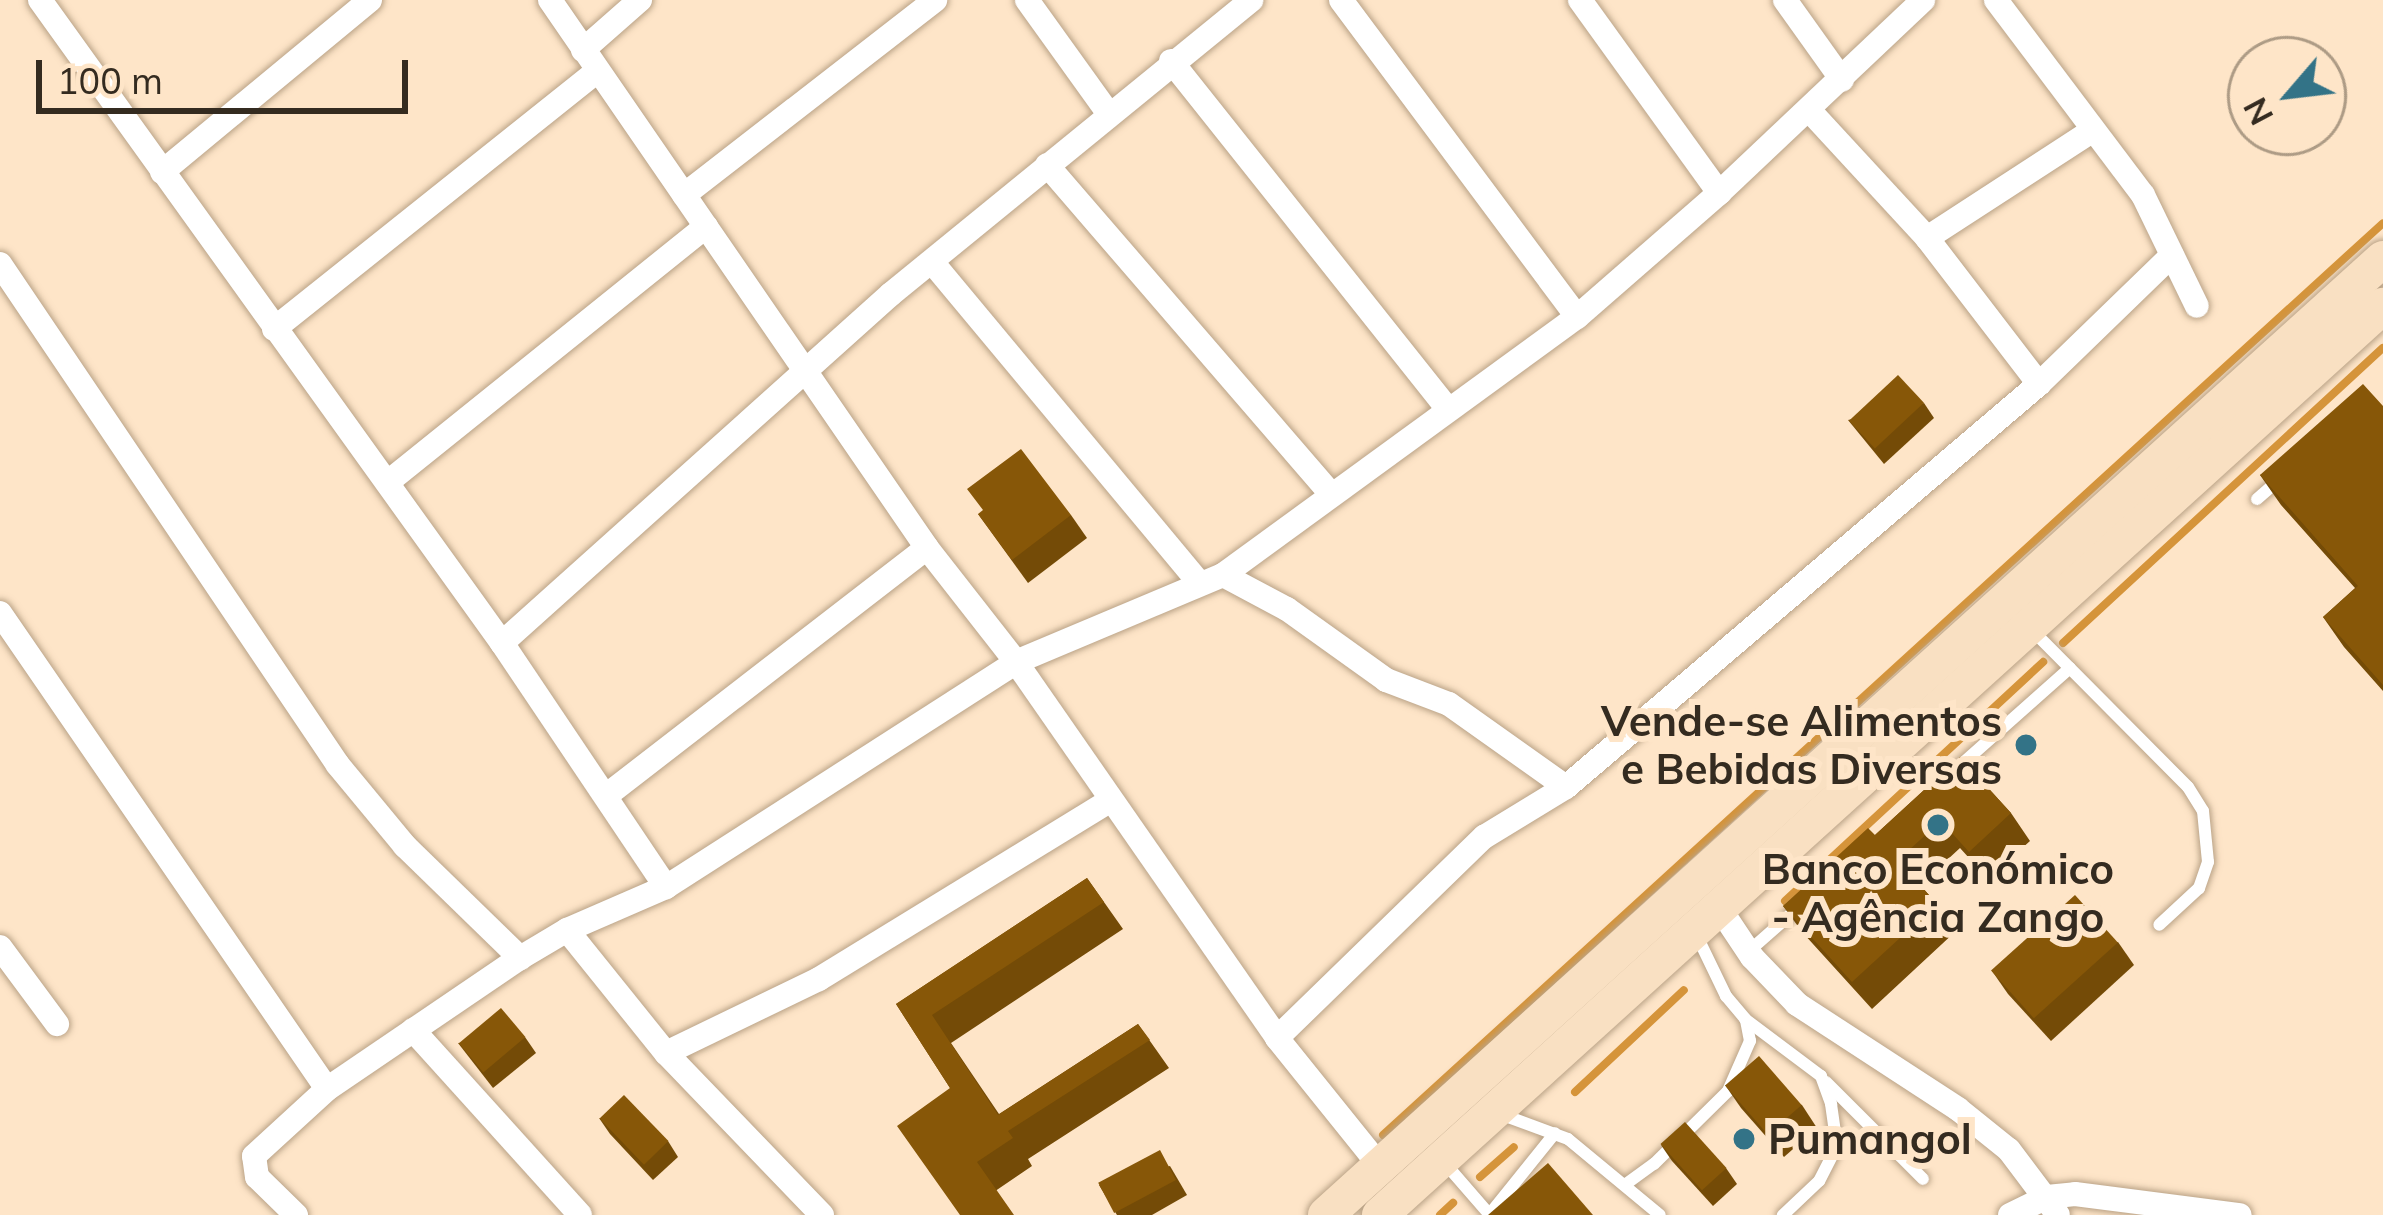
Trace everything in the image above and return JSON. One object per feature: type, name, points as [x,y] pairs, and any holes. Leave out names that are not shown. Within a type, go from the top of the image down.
[{"type":"main road","points":[[1325,1215],[2383,259]]},
{"type":"main road","points":[[1380,1215],[2383,306]]},
{"type":"street","points":[[162,172],[370,0]]},
{"type":"street","points":[[550,0],[927,548],[1016,662],[1277,1038],[1381,1166]]},
{"type":"street","points":[[274,329],[590,60],[640,0]]},
{"type":"street","points":[[684,195],[935,0]]},
{"type":"street","points":[[1027,0],[1108,114]]},
{"type":"street","points":[[502,643],[807,368],[1251,0]]},
{"type":"street","points":[[1341,0],[1577,317]]},
{"type":"street","points":[[1580,0],[1719,193]]},
{"type":"street","points":[[1785,0],[1842,80]]},
{"type":"street","points":[[296,1215],[257,1177],[254,1156],[327,1089],[520,958],[567,930],[666,887],[1016,662],[1210,578],[1577,317],[1719,193],[1923,0]]},
{"type":"street","points":[[1996,0],[2143,195],[2197,306]]},
{"type":"street","points":[[50,4],[162,172],[502,643],[666,887]]},
{"type":"street","points":[[1171,62],[1448,410]]},
{"type":"street","points":[[1809,110],[1927,238],[2039,384]]},
{"type":"street","points":[[1927,238],[2093,130]]},
{"type":"street","points":[[1047,165],[1330,493]]},
{"type":"street","points":[[388,482],[706,226]]},
{"type":"street","points":[[1277,1038],[1484,837],[1566,788],[2039,384],[2172,255]]},
{"type":"street","points":[[932,262],[1210,578],[1287,609],[1386,680],[1449,704],[1566,788]]},
{"type":"street","points":[[0,264],[338,765],[405,846],[520,958]]},
{"type":"street","points":[[607,795],[927,548]]},
{"type":"street","points":[[0,613],[327,1089]]},
{"type":"street","points":[[666,1053],[819,979],[1110,801]]},
{"type":"street","points":[[1708,920],[1749,951],[1797,1004],[1958,1109],[2009,1150],[2052,1206]]},
{"type":"street","points":[[567,930],[666,1053],[822,1215]]},
{"type":"street","points":[[0,947],[57,1024]]},
{"type":"street","points":[[413,1030],[580,1215]]},
{"type":"street","points":[[2010,1215],[2121,1197],[2240,1215]]},
{"type":"lane","points":[[2257,499],[2293,468]]},
{"type":"lane","points":[[2029,628],[2188,787],[2203,811],[2208,862],[2199,888],[2159,925]]},
{"type":"lane","points":[[1945,778],[2070,668]]},
{"type":"lane","points":[[1749,951],[1820,888]]},
{"type":"lane","points":[[1708,920],[1726,996],[1745,1019],[1821,1076],[1923,1179]]},
{"type":"lane","points":[[1626,1184],[1654,1164],[1728,1091],[1750,1041],[1745,1019]]},
{"type":"lane","points":[[1783,1215],[1820,1181],[1837,1146],[1821,1076]]},
{"type":"lane","points":[[1491,1111],[1555,1133],[1660,1215]]},
{"type":"lane","points":[[1440,1159],[1489,1215],[1555,1133]]},
{"type":"building","points":[[1898,375],[1924,403],[1875,448],[1849,421]]},
{"type":"building","points":[[2363,384],[2383,406],[2383,685],[2323,617],[2358,586],[2260,475]]},
{"type":"building","points":[[1021,449],[1071,515],[1012,560],[978,514],[983,510],[967,489]]},
{"type":"building","points":[[1960,757],[2011,813],[1969,852],[1941,821],[1898,860],[1937,904],[1852,982],[1783,906],[1868,828],[1875,835]]},
{"type":"building","points":[[1087,878],[1104,902],[932,1015],[998,1115],[1138,1024],[1150,1040],[1008,1131],[1013,1138],[977,1162],[1014,1215],[960,1215],[897,1126],[950,1088],[896,1004]]},
{"type":"building","points":[[2075,895],[2118,943],[2034,1018],[1991,971]]},
{"type":"building","points":[[501,1008],[525,1037],[483,1072],[459,1043]]},
{"type":"building","points":[[1759,1056],[1802,1105],[1768,1135],[1725,1086]]},
{"type":"building","points":[[624,1095],[668,1141],[644,1165],[600,1119]]},
{"type":"building","points":[[1685,1122],[1726,1168],[1702,1190],[1660,1144]]},
{"type":"building","points":[[1160,1150],[1176,1180],[1114,1213],[1098,1183]]},
{"type":"building","points":[[1548,1163],[1593,1215],[1488,1215]]},
{"type":"waterway","points":[[1383,1135],[2383,223]]},
{"type":"waterway","points":[[2063,643],[2383,348]]},
{"type":"waterway","points":[[1785,901],[2043,662]]},
{"type":"waterway","points":[[1575,1092],[1684,990]]},
{"type":"waterway","points":[[1480,1177],[1514,1147]]},
{"type":"waterway","points":[[1440,1215],[1453,1203]]},
{"type":"place","name":"Vende-se Alimentos e Bebidas Diversas","points":[[2026,745]]},
{"type":"place","name":"Banco Económico - Agência Zango","points":[[1938,825]]},
{"type":"place","name":"Pumangol","points":[[1744,1139]]}]
